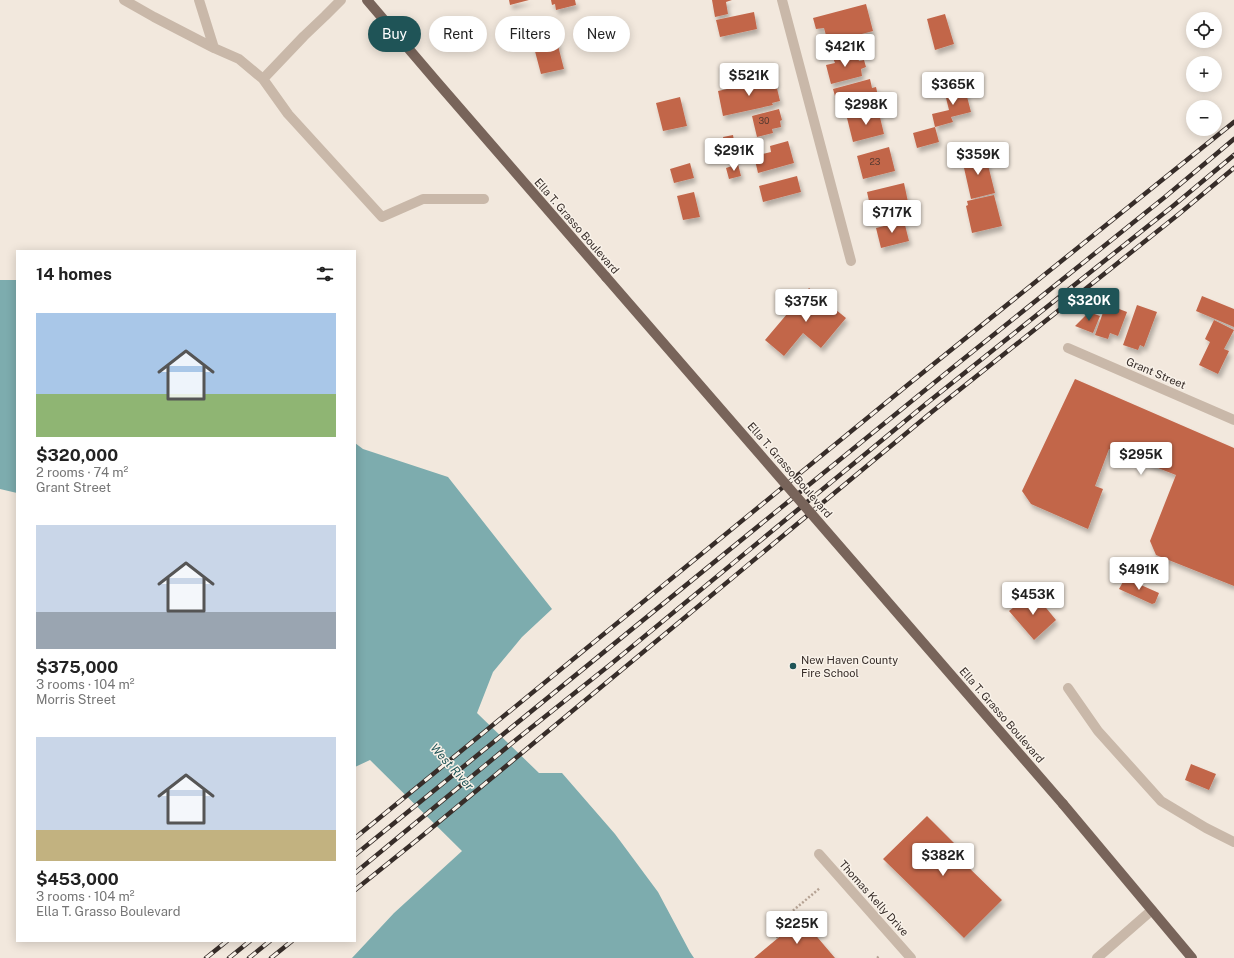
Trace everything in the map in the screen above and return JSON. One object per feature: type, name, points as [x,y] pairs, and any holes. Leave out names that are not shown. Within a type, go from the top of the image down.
[{"type":"main road","name":"Ella T. Grasso Boulevard","points":[[367,0],[436,82],[1063,804],[1192,958]]},
{"type":"street","points":[[124,0],[239,60],[263,79],[288,114],[382,217],[423,199],[484,199]]},
{"type":"street","points":[[199,0],[214,48]]},
{"type":"street","points":[[263,79],[341,0]]},
{"type":"street","points":[[782,0],[851,261]]},
{"type":"street","name":"Grant Street","points":[[1068,348],[1234,420]]},
{"type":"street","points":[[1068,688],[1098,731],[1161,801],[1206,828],[1234,842]]},
{"type":"street","name":"Thomas Kelly Drive","points":[[819,854],[911,958]]},
{"type":"street","points":[[1098,958],[1152,910]]},
{"type":"path","points":[[778,938],[771,929],[820,888]]},
{"type":"water","points":[[0,280],[16,280],[16,493],[0,489]]},
{"type":"water","name":"West River","points":[[356,444],[363,449],[448,477],[552,609],[522,637],[493,672],[477,713],[539,773],[562,773],[615,834],[658,892],[694,958],[352,958],[394,913],[462,851],[370,760],[356,767]]},
{"type":"building","points":[[509,0],[529,0],[510,5]]},
{"type":"building","points":[[551,0],[575,0],[576,5],[556,10],[555,4],[552,5]]},
{"type":"building","points":[[712,0],[732,0],[726,2],[728,14],[715,17]]},
{"type":"building","points":[[866,4],[873,31],[828,43],[824,28],[816,29],[813,18]]},
{"type":"building","points":[[754,12],[757,29],[720,37],[716,20]]},
{"type":"building","points":[[945,14],[954,44],[935,50],[927,19]]},
{"type":"building","points":[[535,52],[560,52],[564,69],[541,74]]},
{"type":"building","points":[[856,52],[859,61],[864,60],[866,67],[861,69],[862,76],[831,84],[826,65],[835,63],[833,58]]},
{"type":"building","points":[[870,79],[872,88],[876,87],[878,96],[838,107],[833,89]]},
{"type":"building","points":[[767,80],[775,80],[780,101],[772,103],[773,105],[723,116],[718,91]]},
{"type":"building","points":[[964,85],[971,112],[951,117],[953,122],[935,127],[932,114],[949,110],[944,90]]},
{"type":"building","points":[[680,97],[687,126],[663,131],[656,103]]},
{"type":"building","points":[[779,109],[782,120],[780,121],[781,127],[772,129],[773,133],[757,137],[752,116]]},
{"type":"building","points":[[878,109],[884,134],[853,142],[847,118]]},
{"type":"building","points":[[935,127],[939,142],[917,148],[913,133]]},
{"type":"building","points":[[733,135],[735,146],[725,148],[723,137]]},
{"type":"building","points":[[788,141],[794,163],[758,173],[754,156],[771,152],[770,146]]},
{"type":"building","points":[[889,147],[895,171],[863,179],[857,156]]},
{"type":"building","points":[[985,153],[995,193],[971,199],[962,159]]},
{"type":"building","points":[[690,163],[694,178],[674,183],[670,169]]},
{"type":"building","points":[[738,164],[741,176],[729,179],[726,168]]},
{"type":"building","points":[[797,176],[801,192],[763,202],[759,186]]},
{"type":"building","points":[[904,183],[908,202],[904,203],[906,211],[873,219],[867,192]]},
{"type":"building","points":[[694,192],[700,217],[683,220],[677,196]]},
{"type":"building","points":[[994,195],[1002,226],[972,233],[966,206],[968,205],[967,201]]},
{"type":"building","points":[[904,221],[909,241],[881,248],[876,228]]},
{"type":"building","points":[[809,288],[846,318],[821,348],[803,333],[784,356],[765,340]]},
{"type":"building","points":[[1202,296],[1234,309],[1234,327],[1196,311]]},
{"type":"building","points":[[1106,304],[1127,312],[1118,336],[1110,333],[1108,339],[1095,335]]},
{"type":"building","points":[[1137,305],[1157,312],[1144,347],[1140,345],[1138,350],[1123,345]]},
{"type":"building","points":[[1089,312],[1100,316],[1093,333],[1075,326]]},
{"type":"building","points":[[1214,320],[1234,330],[1224,349],[1229,351],[1218,374],[1199,365],[1210,342],[1205,339]]},
{"type":"building","points":[[1075,379],[1234,448],[1234,586],[1156,555],[1150,541],[1176,475],[1109,449],[1095,486],[1103,489],[1088,529],[1031,504],[1022,491]]},
{"type":"building","points":[[1125,578],[1159,593],[1155,603],[1152,604],[1119,589]]},
{"type":"building","points":[[1033,592],[1056,620],[1034,640],[1009,611]]},
{"type":"building","points":[[1191,764],[1216,774],[1209,790],[1185,780]]},
{"type":"building","points":[[927,816],[968,857],[963,862],[1002,900],[964,938],[883,859]]},
{"type":"building","points":[[801,918],[835,958],[754,958],[778,938]]},
{"type":"railway","points":[[356,837],[910,383],[1234,122]]},
{"type":"railway","points":[[356,854],[951,369],[1165,197],[1234,139]]},
{"type":"railway","points":[[356,872],[927,403],[1173,206],[1234,155]]},
{"type":"railway","points":[[356,889],[933,411],[1179,214],[1234,168]]},
{"type":"railway","points":[[206,958],[226,942]]},
{"type":"railway","points":[[229,958],[249,942]]},
{"type":"railway","points":[[249,958],[269,942]]},
{"type":"railway","points":[[271,958],[291,942]]},
{"type":"place","name":"New Haven County Fire School","points":[[793,666]]}]
